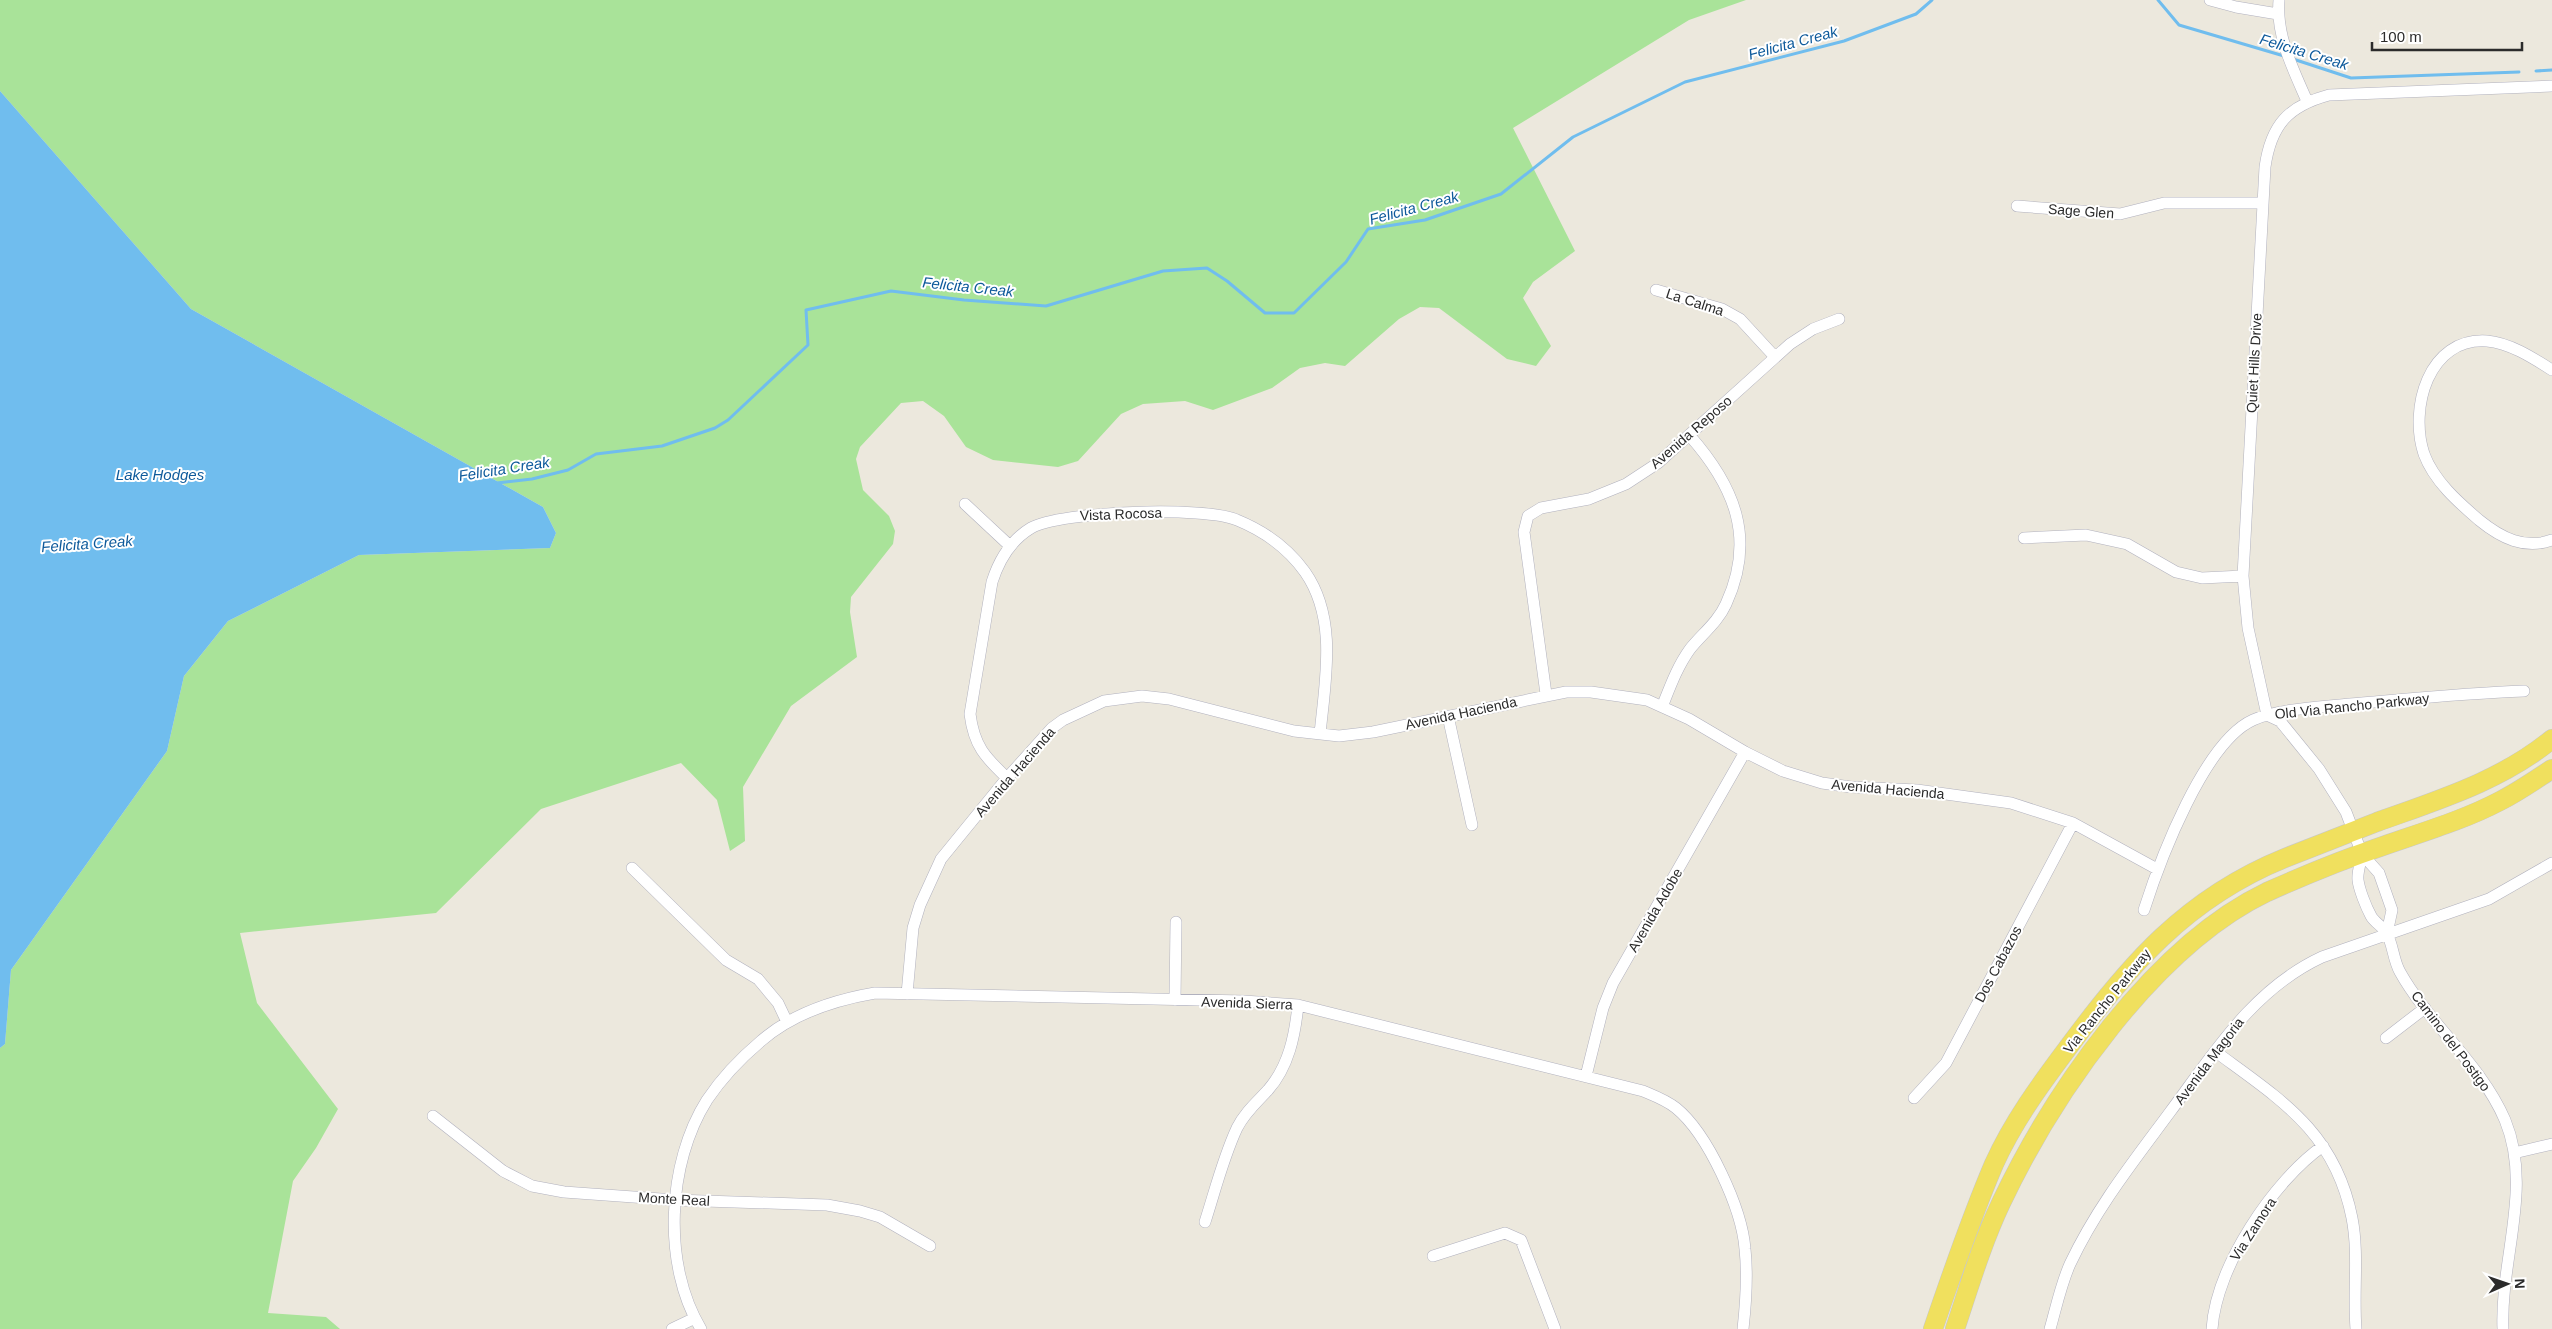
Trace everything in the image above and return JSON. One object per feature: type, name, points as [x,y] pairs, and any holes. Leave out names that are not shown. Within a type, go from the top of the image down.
[{"type":"main road","name":"Via Rancho Parkway","points":[[1933,1329],[1974,1212],[1995,1162],[2021,1114],[2086,1023],[2128,970],[2153,944],[2213,896],[2254,872],[2354,831],[2440,801],[2489,780],[2552,739]]},
{"type":"main road","name":"Via Rancho Parkway","points":[[1955,1329],[1992,1223],[2042,1125],[2142,990],[2169,962],[2230,914],[2264,894],[2296,879],[2447,824],[2500,801],[2552,769]]},
{"type":"street","points":[[2210,0],[2236,7],[2278,14]]},
{"type":"street","points":[[2279,0],[2278,14],[2287,55],[2306,101]]},
{"type":"street","name":"Quiet Hills Drive","points":[[2267,715],[2248,628],[2243,576],[2263,202],[2268,146],[2284,116],[2306,101],[2328,95],[2552,86]]},
{"type":"street","name":"Sage Glen","points":[[2017,206],[2120,214],[2164,203],[2263,202]]},
{"type":"street","name":"La Calma","points":[[1656,290],[1722,309],[1740,319],[1775,357]]},
{"type":"street","name":"Avenida Reposo","points":[[1546,694],[1524,532],[1528,516],[1541,508],[1589,499],[1626,484],[1658,463],[1690,436],[1775,357],[1813,329],[1839,319]]},
{"type":"street","points":[[2552,370],[2531,356],[2495,342],[2484,341],[2466,344],[2444,356],[2431,371],[2421,396],[2418,420],[2424,453],[2428,463],[2437,478],[2458,503],[2494,533],[2520,543],[2542,543],[2552,540]]},
{"type":"street","points":[[1662,707],[1679,665],[1692,647],[1714,624],[1726,605],[1737,572],[1739,556],[1740,540],[1736,509],[1731,495],[1703,450],[1690,436]]},
{"type":"street","points":[[966,504],[1010,546]]},
{"type":"street","name":"Vista Rocosa","points":[[1007,778],[982,754],[972,732],[970,714],[992,582],[998,564],[1010,546],[1031,528],[1053,519],[1188,512],[1235,519],[1270,537],[1283,547],[1305,573],[1318,597],[1326,630],[1327,659],[1320,734]]},
{"type":"street","points":[[2024,538],[2086,535],[2127,544],[2176,572],[2202,578],[2243,576]]},
{"type":"street","name":"Old Via Rancho Parkway","points":[[2144,910],[2157,869],[2201,777],[2227,739],[2252,720],[2267,715],[2323,707],[2524,691]]},
{"type":"street","name":"Avenida Hacienda","points":[[907,994],[913,928],[920,905],[941,859],[1007,778],[1052,728],[1063,720],[1104,701],[1142,696],[1169,699],[1294,731],[1339,736],[1373,732],[1546,694],[1591,692],[1647,700],[1689,719],[1744,752],[1783,771],[1822,783],[1852,787],[1917,790],[2011,803],[2073,823],[2157,869]]},
{"type":"street","points":[[2267,715],[2280,721],[2319,769],[2346,812],[2362,854],[2379,873],[2392,910],[2387,933]]},
{"type":"street","points":[[1448,716],[1472,825]]},
{"type":"street","name":"Avenida Adobe","points":[[1586,1076],[1604,1008],[1613,983],[1744,752]]},
{"type":"street","name":"Dos Cabazos","points":[[1914,1098],[1946,1063],[2073,823]]},
{"type":"street","points":[[2362,854],[2358,880],[2370,916],[2387,933]]},
{"type":"street","name":"Avenida Magoria","points":[[2050,1329],[2069,1266],[2103,1201],[2216,1052],[2235,1024],[2269,990],[2304,965],[2387,933],[2489,899],[2552,863]]},
{"type":"street","points":[[632,868],[726,960],[758,979],[778,1002],[787,1022]]},
{"type":"street","points":[[1175,1000],[1176,922]]},
{"type":"street","name":"Camino del Postigo","points":[[2387,933],[2399,970],[2425,1008],[2488,1089],[2505,1120],[2514,1153],[2517,1180],[2515,1220],[2502,1302],[2503,1329]]},
{"type":"street","name":"Avenida Sierra","points":[[701,1329],[695,1318],[677,1263],[674,1231],[675,1200],[686,1146],[707,1100],[745,1055],[762,1039],[787,1022],[844,998],[875,993],[1175,1000],[1298,1005],[1643,1091],[1664,1100],[1677,1109],[1705,1141],[1730,1192],[1745,1247],[1747,1288],[1743,1329]]},
{"type":"street","points":[[1205,1222],[1237,1128],[1251,1106],[1269,1089],[1287,1059],[1295,1034],[1298,1005]]},
{"type":"street","points":[[2386,1038],[2425,1008]]},
{"type":"street","points":[[2216,1052],[2289,1106],[2308,1125],[2323,1146],[2342,1184],[2352,1219],[2355,1253],[2356,1329]]},
{"type":"street","name":"Monte Real","points":[[433,1116],[503,1171],[532,1186],[564,1192],[675,1200],[827,1206],[860,1211],[880,1218],[930,1246]]},
{"type":"street","points":[[2514,1153],[2552,1144]]},
{"type":"street","name":"Via Zamora","points":[[2212,1329],[2225,1273],[2247,1233],[2290,1172],[2323,1146]]},
{"type":"street","points":[[1433,1256],[1506,1233],[1521,1240],[1555,1329]]},
{"type":"street","points":[[672,1329],[695,1318]]},
{"type":"green space","points":[[0,0],[1746,0],[1689,20],[1513,128],[1575,251],[1533,282],[1523,298],[1551,346],[1536,366],[1507,359],[1439,308],[1420,307],[1399,319],[1345,366],[1325,363],[1300,368],[1272,388],[1213,410],[1185,401],[1143,404],[1121,414],[1078,461],[1058,467],[993,460],[966,447],[944,416],[923,401],[901,403],[860,447],[856,459],[863,490],[889,516],[895,531],[893,544],[851,597],[850,612],[857,657],[791,706],[743,787],[745,841],[730,851],[717,800],[681,763],[541,809],[436,913],[240,933],[257,1003],[338,1109],[316,1148],[293,1181],[268,1313],[326,1317],[340,1329],[0,1329],[0,1048],[5,1044],[11,970],[167,751],[184,676],[228,621],[359,555],[550,548],[556,533],[543,507],[191,309],[0,91]]},
{"type":"water","name":"Lake Hodges","points":[[0,91],[191,309],[543,507],[556,533],[550,548],[359,555],[228,621],[184,676],[167,751],[11,970],[5,1044],[0,1048]]},
{"type":"waterway","name":"Felicita Creak","points":[[497,483],[532,479],[568,470],[596,454],[662,446],[715,428],[728,420],[808,345],[806,310],[891,291],[964,300],[1046,306],[1163,271],[1207,268],[1227,281],[1265,313],[1294,313],[1346,262],[1368,229],[1425,220],[1501,194],[1573,137],[1685,82],[1844,41],[1916,14],[1932,0]]},
{"type":"waterway","name":"Felicita Creak","points":[[2158,0],[2179,25],[2284,56]]},
{"type":"waterway","name":"Felicita Creak","points":[[2293,59],[2351,78],[2519,72]]},
{"type":"waterway","name":"Felicita Creak","points":[[2536,71],[2552,70]]}]
